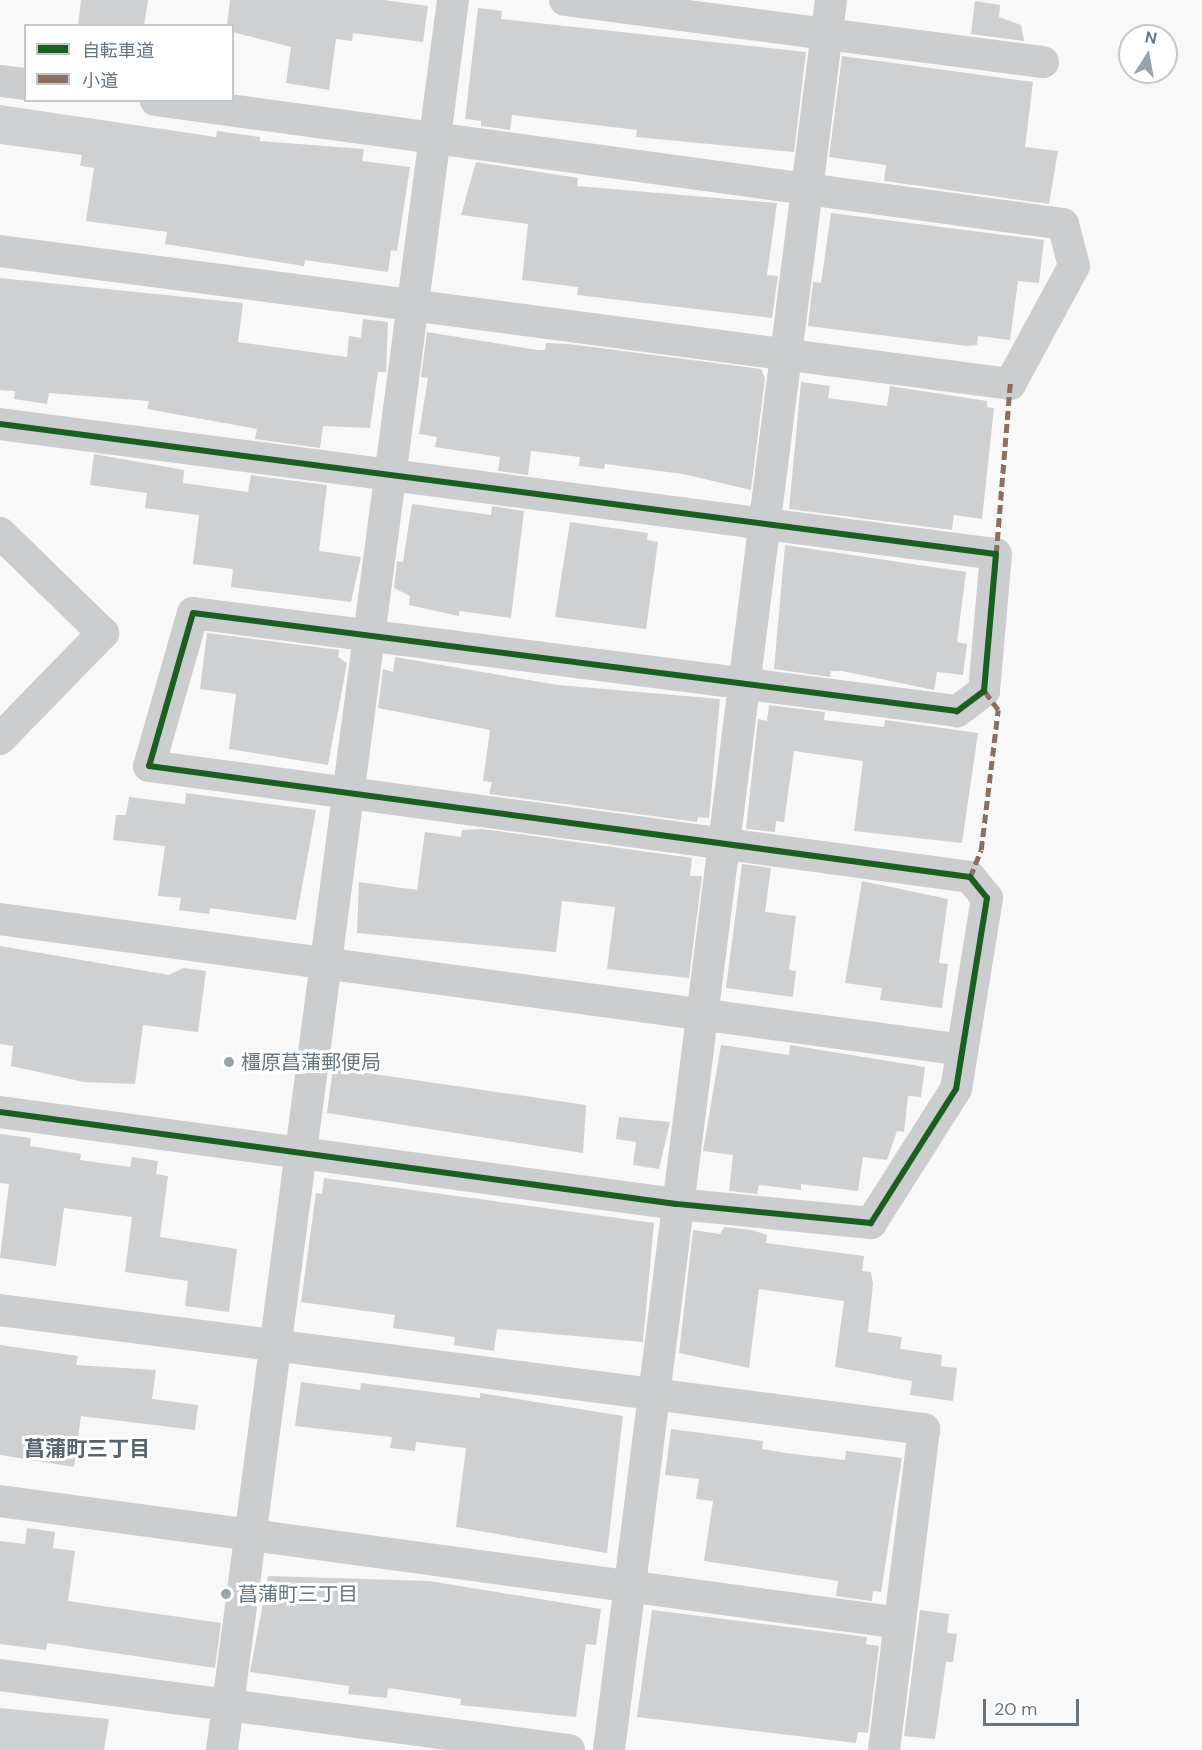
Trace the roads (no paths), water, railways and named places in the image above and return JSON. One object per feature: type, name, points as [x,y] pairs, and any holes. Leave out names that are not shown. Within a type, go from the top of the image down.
[{"type":"street","points":[[222,1750],[453,0]]},
{"type":"street","points":[[565,0],[1043,62]]},
{"type":"street","points":[[609,1750],[651,1395],[745,682],[831,0]]},
{"type":"street","points":[[0,81],[24,84]]},
{"type":"street","points":[[0,251],[1010,384],[1074,266],[1063,224],[435,136],[171,102]]},
{"type":"street","points":[[0,424],[765,521],[996,554],[984,692],[957,711],[193,613],[149,766],[970,878],[987,898],[956,1089],[871,1223],[676,1203],[0,1112]]},
{"type":"street","points":[[0,533],[103,633],[0,739]]},
{"type":"street","points":[[0,919],[325,960],[962,1050]]},
{"type":"street","points":[[0,1310],[924,1429],[884,1750]]},
{"type":"street","points":[[0,1501],[249,1538],[900,1623]]},
{"type":"street","points":[[0,1675],[569,1750]]},
{"type":"place","name":"橿原菖蒲郵便局","points":[[229,1062]]},
{"type":"place","name":"菖蒲町三丁目","points":[[226,1594]]},
{"type":"district","name":"菖蒲町三丁目","points":[[87,1449]]}]
